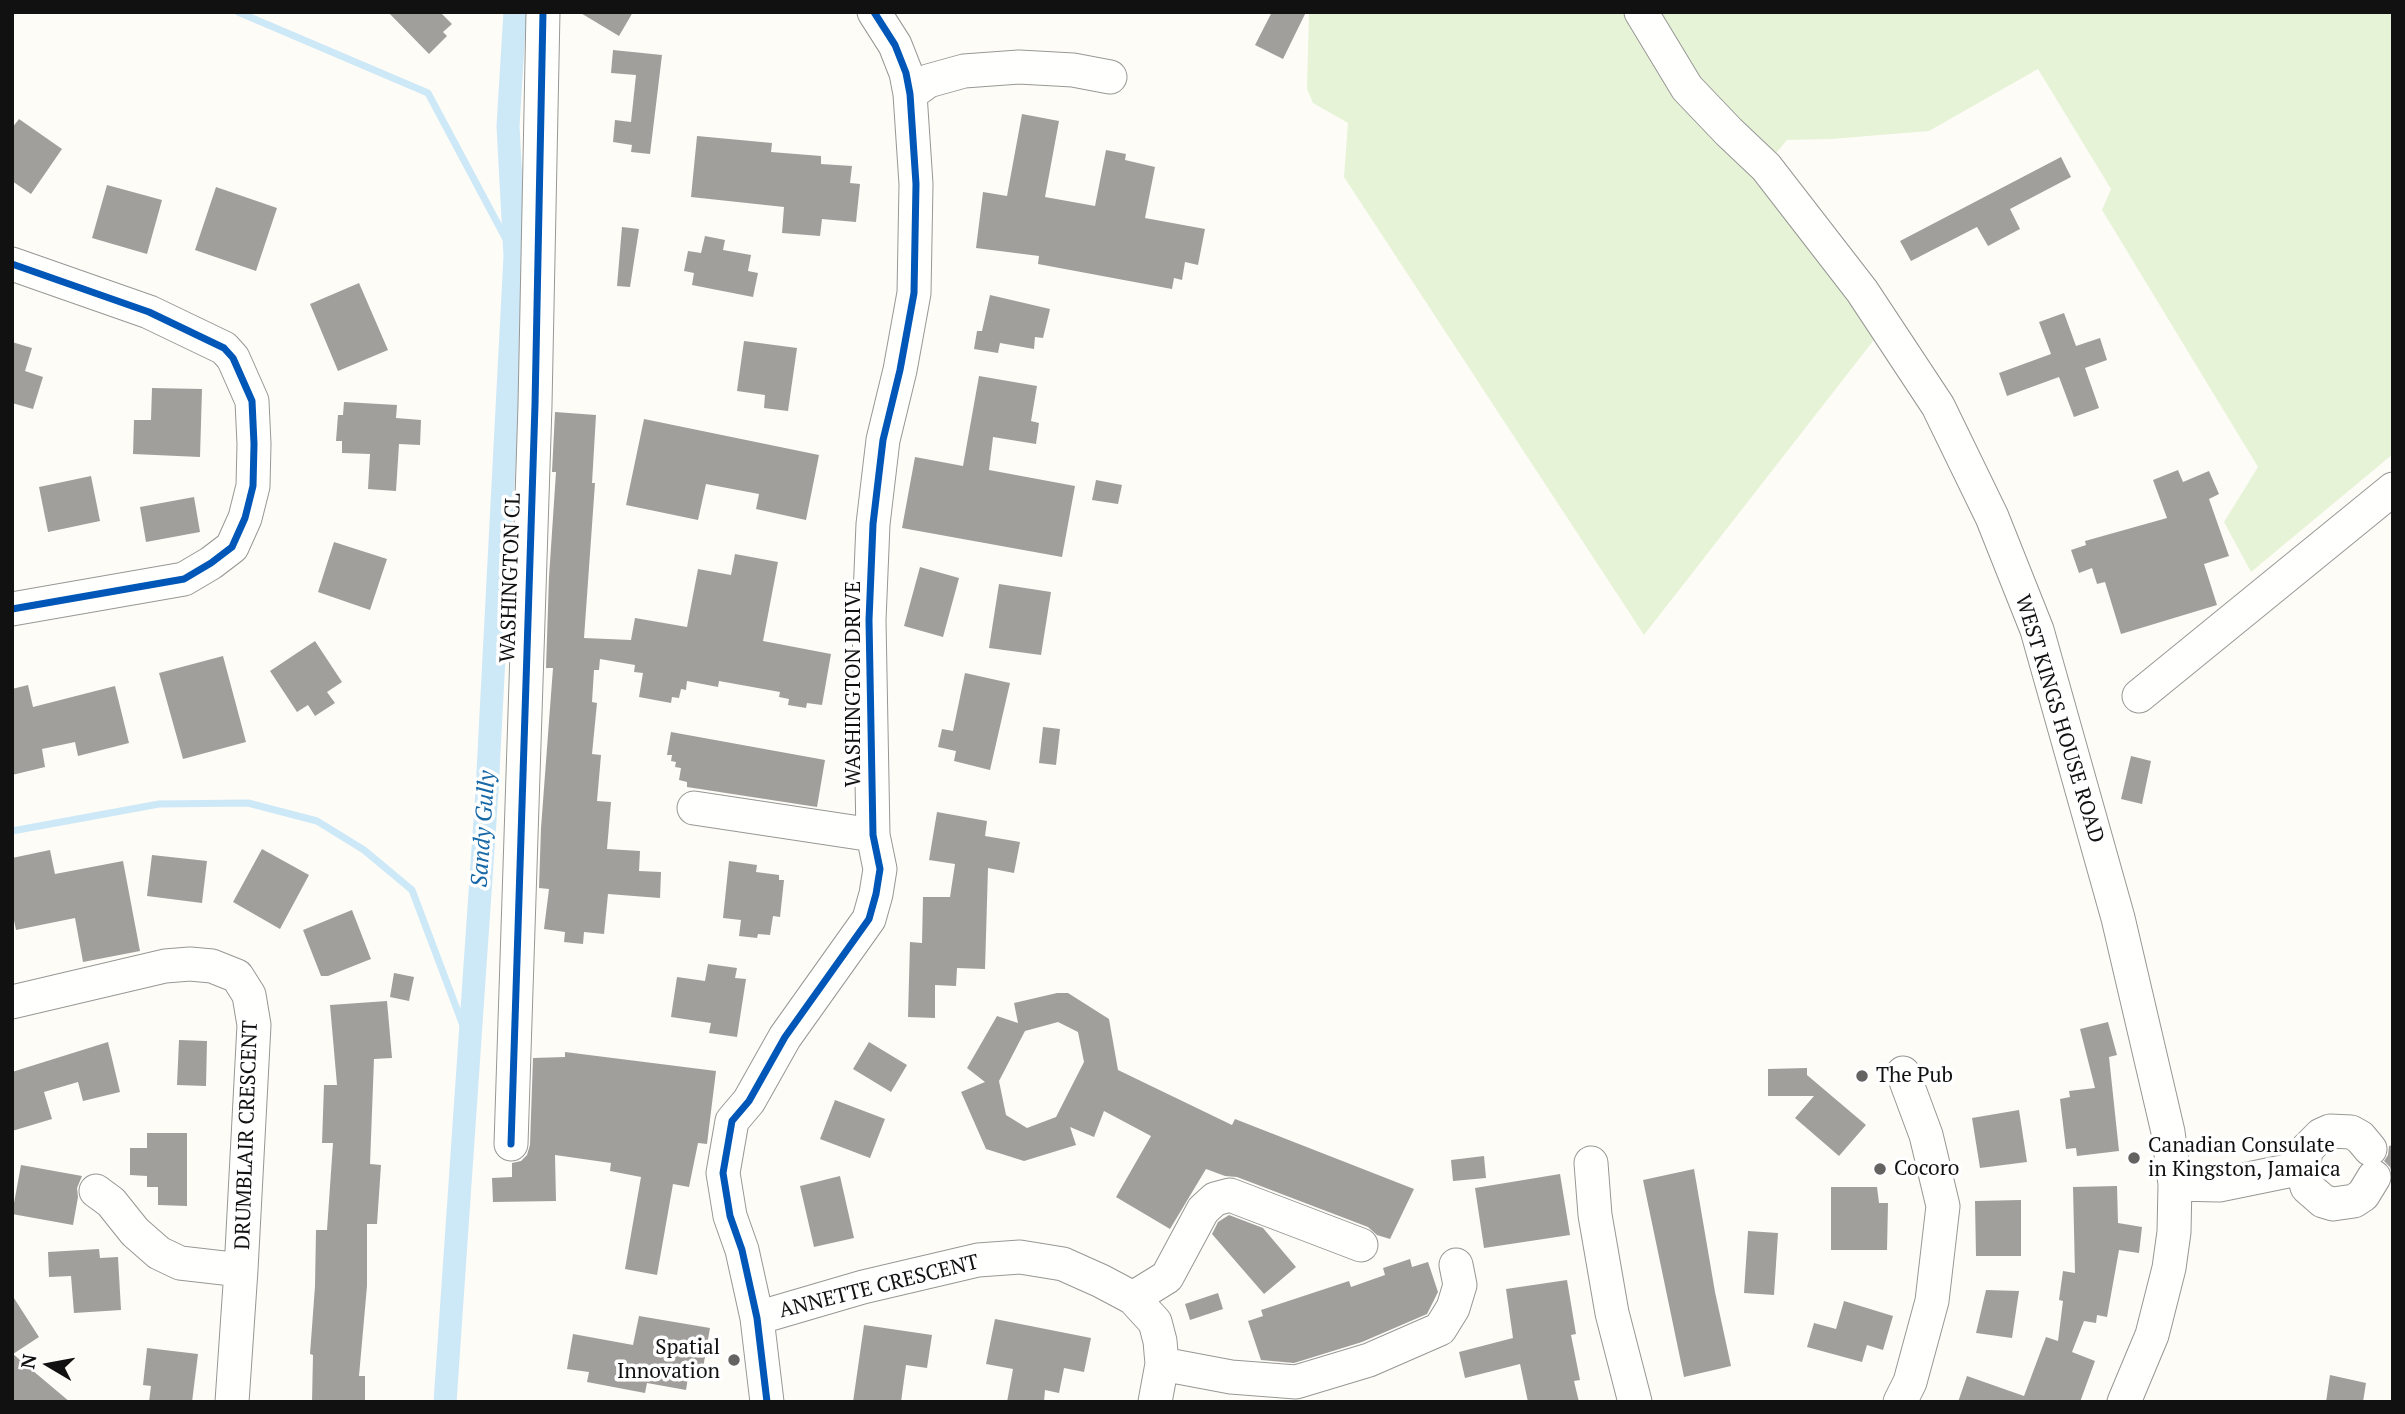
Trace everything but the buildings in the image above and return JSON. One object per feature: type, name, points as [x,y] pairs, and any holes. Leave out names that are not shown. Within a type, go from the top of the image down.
[{"type":"street","name":"WASHINGTON CL","points":[[510,1144],[535,405],[543,12]]},
{"type":"street","name":"WASHINGTON DRIVE","points":[[757,1318],[742,1250],[730,1216],[723,1173],[732,1121],[749,1101],[785,1037],[869,919],[880,869],[873,835],[869,620],[873,524],[883,440],[900,370],[914,293],[916,184],[906,73],[895,45],[874,12]]},
{"type":"street","name":"WEST KINGS HOUSE ROAD","points":[[1641,12],[1687,88],[1728,132],[1766,166],[1863,291],[1938,406],[1992,517],[2037,631],[2118,918],[2168,1132],[2175,1185],[2174,1232],[2169,1269],[2152,1335],[2123,1402]]},
{"type":"street","points":[[910,94],[928,81],[964,71],[1018,66],[1073,70],[1110,77]]},
{"type":"street","points":[[12,264],[149,312],[224,348],[233,358],[252,401],[254,444],[253,486],[245,518],[232,547],[211,563],[184,579],[12,609]]},
{"type":"street","points":[[2139,696],[2393,489]]},
{"type":"street","points":[[694,808],[873,835]]},
{"type":"street","name":"DRUMBLAIR CRESCENT","points":[[12,1002],[164,966],[190,964],[212,966],[237,976],[249,995],[254,1025],[232,1402]]},
{"type":"street","points":[[1900,1402],[1910,1382],[1932,1301],[1943,1206],[1926,1135],[1903,1073]]},
{"type":"street","points":[[2330,1131],[2351,1132],[2360,1138],[2372,1163],[2363,1195],[2354,1200],[2333,1204],[2323,1201],[2307,1187],[2302,1168],[2306,1149],[2321,1135],[2330,1131]]},
{"type":"street","points":[[1591,1163],[1595,1215],[1612,1313],[1635,1402]]},
{"type":"street","points":[[2175,1185],[2219,1185],[2302,1168]]},
{"type":"street","points":[[96,1191],[111,1202],[135,1232],[159,1253],[180,1263],[241,1270]]},
{"type":"street","points":[[1133,1298],[1167,1277],[1203,1210],[1215,1199],[1230,1195],[1361,1245]]},
{"type":"street","name":"ANNETTE CRESCENT","points":[[767,1402],[757,1318],[863,1287],[978,1260],[1020,1257],[1063,1265],[1133,1298],[1155,1322],[1160,1341],[1162,1364],[1155,1402]]},
{"type":"street","points":[[1162,1364],[1231,1377],[1296,1382],[1369,1360],[1440,1329],[1453,1308],[1460,1285],[1456,1265]]},
{"type":"green space","points":[[2393,12],[2393,454],[2251,572],[2224,522],[2258,467],[2102,210],[2111,189],[2038,69],[1929,131],[1787,140],[1758,175],[1884,327],[1644,635],[1344,177],[1348,123],[1313,103],[1307,89],[1309,14]]},
{"type":"waterway","points":[[238,12],[428,93],[515,256]]},
{"type":"waterway","name":"Sandy Gully","points":[[445,1402],[487,791],[515,256],[508,126],[515,12]]},
{"type":"waterway","points":[[12,831],[159,804],[248,803],[317,821],[364,850],[412,890],[470,1044]]},
{"type":"cycle path","points":[[511,1144],[535,405],[543,12]]},
{"type":"cycle path","points":[[767,1402],[757,1318],[742,1250],[730,1216],[723,1173],[732,1121],[749,1101],[785,1037],[869,919],[880,869],[873,835],[869,620],[873,524],[883,440],[900,370],[914,293],[916,184],[906,73],[895,45],[874,12]]},
{"type":"cycle path","points":[[12,264],[149,312],[224,348],[233,358],[252,401],[254,444],[253,486],[245,518],[232,547],[211,563],[184,579],[12,609]]},
{"type":"place","name":"The Pub","points":[[1862,1076]]},
{"type":"place","name":"Canadian Consulate in Kingston, Jamaica","points":[[2134,1158]]},
{"type":"place","name":"Cocoro","points":[[1880,1169]]},
{"type":"place","name":"Spatial Innovation","points":[[734,1360]]}]
